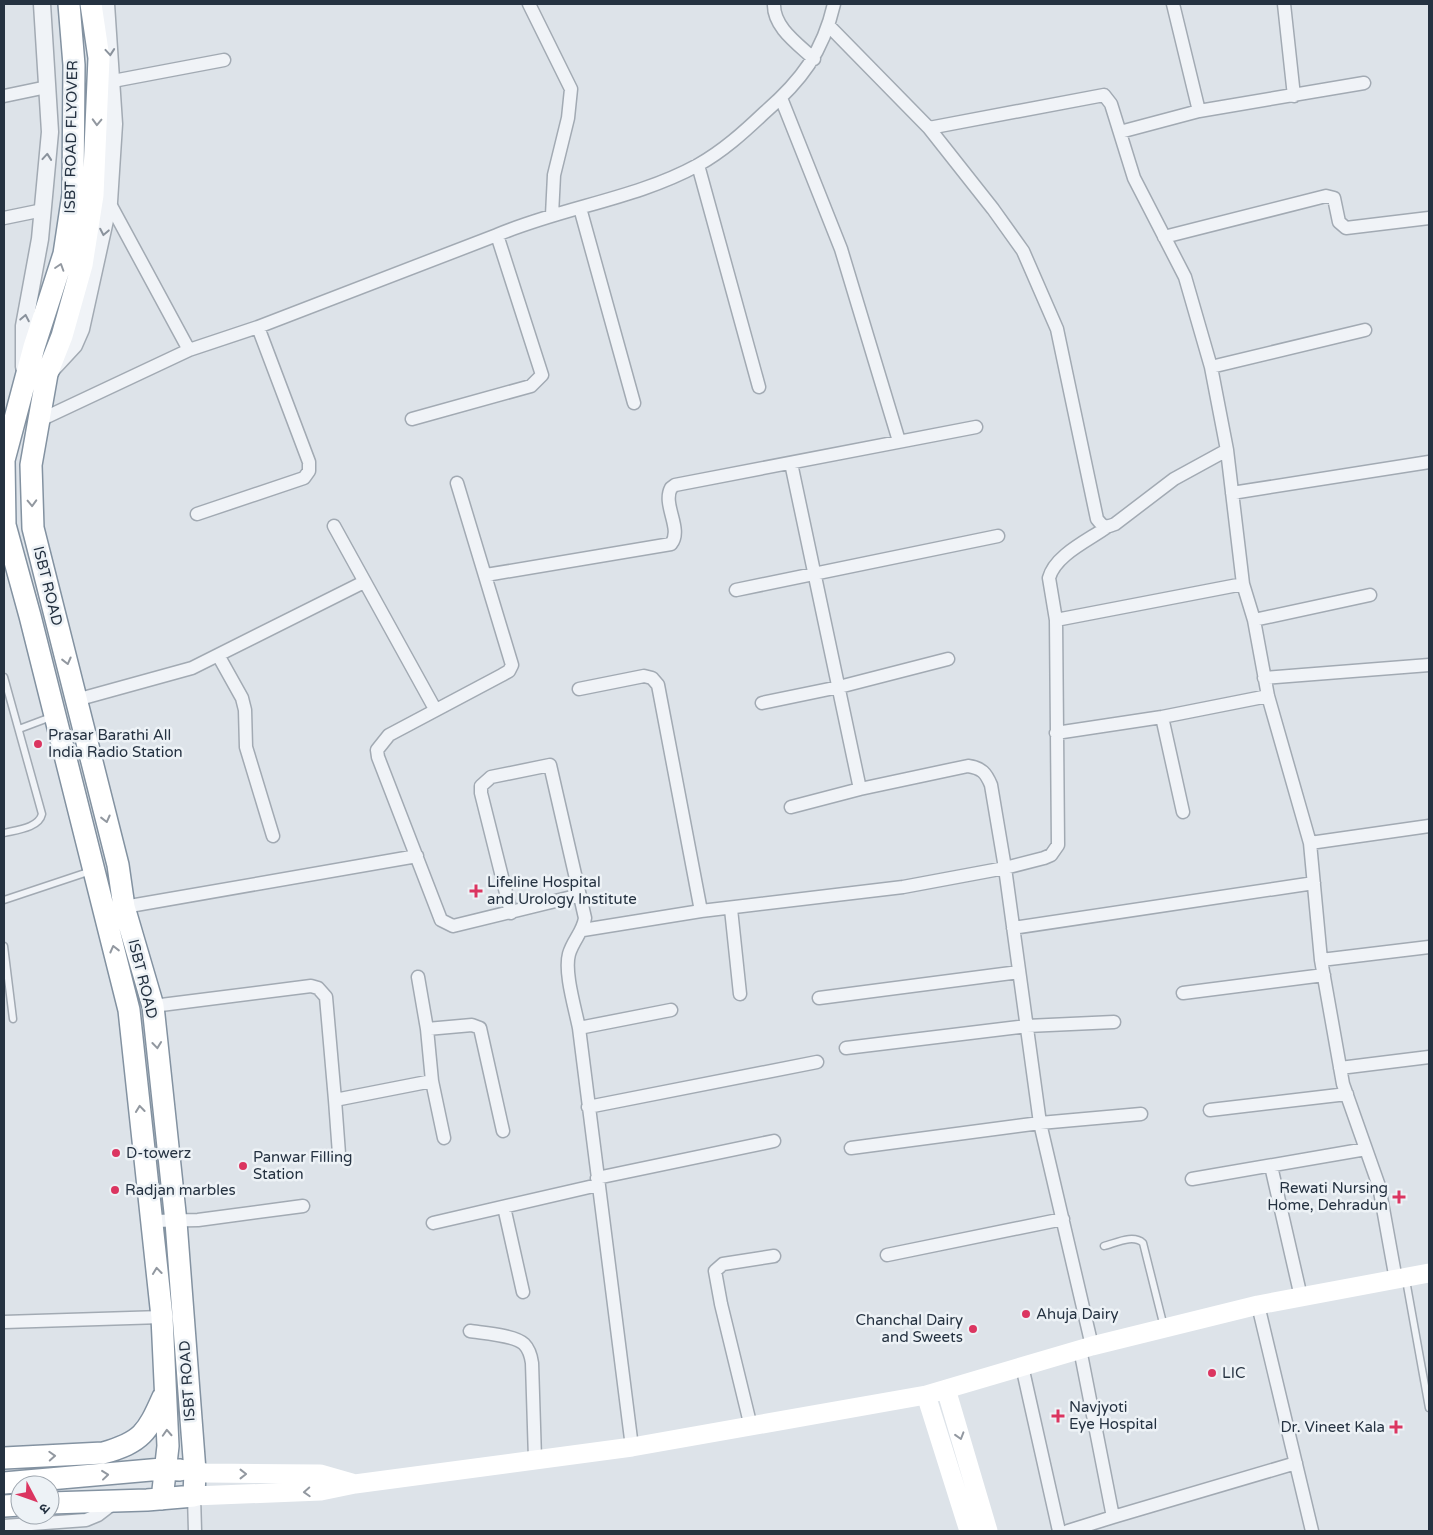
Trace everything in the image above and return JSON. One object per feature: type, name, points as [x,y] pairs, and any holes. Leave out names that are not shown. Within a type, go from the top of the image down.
[{"type":"highway","name":"ISBT ROAD FLYOVER","points":[[15,462],[24,384],[64,254],[73,194],[74,65],[70,4]]},
{"type":"highway","name":"ISBT ROAD FLYOVER","points":[[47,374],[62,336],[82,265],[94,195],[99,58],[91,4]]},
{"type":"highway","name":"ISBT ROAD","points":[[47,374],[38,422],[15,462],[118,866],[124,907],[153,1006],[176,1222],[195,1471],[194,1496]]},
{"type":"highway","points":[[15,462],[4,524],[56,716],[129,1010],[162,1317],[168,1446],[162,1499]]},
{"type":"highway","points":[[4,1458],[103,1453],[119,1449],[136,1441],[150,1425],[165,1392]]},
{"type":"highway","points":[[4,1483],[166,1469],[195,1471]]},
{"type":"highway","points":[[60,1502],[117,1501],[194,1496]]},
{"type":"main road","points":[[194,1496],[321,1491],[355,1484],[632,1447],[751,1427],[926,1395],[1086,1348],[1258,1305],[1429,1273]]},
{"type":"main road","points":[[946,1389],[988,1531]]},
{"type":"main road","points":[[926,1395],[969,1531]]},
{"type":"main road","points":[[195,1471],[206,1473],[320,1474],[355,1484]]},
{"type":"street","points":[[24,384],[24,326],[40,239],[50,132],[42,4]]},
{"type":"street","points":[[47,374],[74,345],[82,329],[109,202],[114,124],[113,81],[106,4]]},
{"type":"street","points":[[529,4],[571,89],[568,118],[554,175],[552,215]]},
{"type":"street","points":[[774,4],[774,13],[778,22],[814,59]]},
{"type":"street","points":[[38,422],[188,350],[258,327],[552,215],[643,189],[698,165],[724,147],[782,98],[814,59],[829,26],[834,4]]},
{"type":"street","points":[[1173,4],[1199,111]]},
{"type":"street","points":[[1284,4],[1294,96]]},
{"type":"street","points":[[829,26],[929,128],[993,209],[1023,251],[1057,329],[1097,519],[1102,526],[1107,527]]},
{"type":"street","points":[[113,81],[224,60]]},
{"type":"street","points":[[1120,132],[1199,111],[1364,83]]},
{"type":"street","points":[[4,96],[47,87]]},
{"type":"street","points":[[929,128],[1099,94],[1108,98],[1134,178],[1185,277],[1211,368],[1227,450],[1243,584],[1254,620],[1268,696],[1310,843],[1322,960],[1340,1068],[1347,1094],[1379,1186],[1401,1279]]},
{"type":"street","points":[[782,98],[841,249],[899,441]]},
{"type":"street","points":[[698,165],[759,387]]},
{"type":"street","points":[[1164,237],[1326,196],[1334,198],[1339,222],[1346,228],[1429,218]]},
{"type":"street","points":[[109,202],[188,350]]},
{"type":"street","points":[[580,208],[634,403]]},
{"type":"street","points":[[4,218],[43,210]]},
{"type":"street","points":[[412,419],[531,386],[542,376],[497,235]]},
{"type":"street","points":[[197,514],[304,478],[309,471],[309,462],[258,327]]},
{"type":"street","points":[[1211,368],[1365,330]]},
{"type":"street","points":[[486,575],[671,544],[675,536],[668,499],[671,488],[976,427]]},
{"type":"street","points":[[583,930],[701,911],[731,909],[903,887],[1005,868],[1051,855],[1058,845],[1056,620],[1049,578],[1051,571],[1061,559],[1174,479],[1227,450]]},
{"type":"street","points":[[1232,493],[1429,462]]},
{"type":"street","points":[[791,463],[860,789]]},
{"type":"street","points":[[457,483],[512,665],[509,671],[502,675],[389,735],[377,750],[378,757],[436,910],[447,924],[453,926],[580,895]]},
{"type":"street","points":[[334,526],[435,709]]},
{"type":"street","points":[[736,590],[998,536]]},
{"type":"street","points":[[76,700],[192,668],[364,582]]},
{"type":"street","points":[[1056,620],[1243,584]]},
{"type":"street","points":[[1254,620],[1370,595]]},
{"type":"street","points":[[218,655],[242,698],[246,747],[273,836]]},
{"type":"street","points":[[762,703],[839,687],[948,659]]},
{"type":"street","points":[[1264,678],[1429,665]]},
{"type":"street","points":[[579,689],[644,676],[652,678],[658,685],[701,911]]},
{"type":"street","points":[[1056,733],[1162,717],[1268,696]]},
{"type":"street","points":[[1162,717],[1183,812]]},
{"type":"street","points":[[511,913],[481,793],[481,786],[491,777],[550,765],[585,918],[583,930],[574,942],[567,965],[579,1028],[632,1447]]},
{"type":"street","points":[[791,807],[860,789],[968,766],[979,767],[986,773],[991,785],[1005,868],[1040,1123],[1063,1219],[1113,1517]]},
{"type":"street","points":[[1310,843],[1429,826]]},
{"type":"street","points":[[124,907],[417,856]]},
{"type":"street","points":[[1013,928],[1314,883]]},
{"type":"street","points":[[731,909],[740,994]]},
{"type":"street","points":[[1322,960],[1429,947]]},
{"type":"street","points":[[819,998],[1019,972]]},
{"type":"street","points":[[1183,993],[1324,974]]},
{"type":"street","points":[[418,977],[427,1029],[432,1081],[444,1138]]},
{"type":"street","points":[[153,1006],[311,986],[318,988],[326,997],[339,1154]]},
{"type":"street","points":[[579,1028],[672,1010]]},
{"type":"street","points":[[846,1048],[1027,1026],[1114,1022]]},
{"type":"street","points":[[427,1029],[472,1025],[480,1028],[503,1131]]},
{"type":"street","points":[[1340,1068],[1429,1057]]},
{"type":"street","points":[[588,1107],[817,1062]]},
{"type":"street","points":[[335,1100],[432,1081]]},
{"type":"street","points":[[1210,1110],[1347,1094]]},
{"type":"street","points":[[851,1148],[1040,1123],[1141,1114]]},
{"type":"street","points":[[433,1223],[598,1182],[774,1142]]},
{"type":"street","points":[[1192,1179],[1366,1149]]},
{"type":"street","points":[[1271,1166],[1301,1297]]},
{"type":"street","points":[[152,1221],[176,1222],[303,1206]]},
{"type":"street","points":[[504,1206],[523,1292]]},
{"type":"street","points":[[887,1256],[1063,1219]]},
{"type":"street","points":[[751,1427],[715,1272],[723,1264],[774,1256]]},
{"type":"street","points":[[1258,1305],[1312,1531]]},
{"type":"street","points":[[4,1322],[162,1317]]},
{"type":"street","points":[[470,1331],[516,1339],[525,1344],[530,1352],[532,1362],[535,1459]]},
{"type":"street","points":[[1022,1366],[1059,1531]]},
{"type":"street","points":[[1068,1531],[1098,1527],[1113,1517],[1296,1463]]},
{"type":"street","points":[[194,1496],[195,1531]]},
{"type":"street","points":[[4,1526],[55,1527],[92,1518],[117,1501]]},
{"type":"lane","points":[[4,678],[42,814],[41,819],[35,824],[4,833]]},
{"type":"lane","points":[[19,729],[56,716]]},
{"type":"lane","points":[[4,900],[95,870]]},
{"type":"lane","points":[[4,946],[13,1019]]},
{"type":"lane","points":[[1104,1246],[1132,1239],[1139,1240],[1142,1243],[1165,1328]]},
{"type":"lane","points":[[1401,1279],[1429,1408]]},
{"type":"place","name":"Prasar Barathi All India Radio Station","points":[[38,744]]},
{"type":"place","name":"Lifeline Hospital and Urology Institute","points":[[476,891]]},
{"type":"place","name":"D-towerz","points":[[116,1153]]},
{"type":"place","name":"Panwar Filling Station","points":[[243,1166]]},
{"type":"place","name":"Radjan marbles","points":[[115,1190]]},
{"type":"place","name":"Rewati Nursing Home, Dehradun","points":[[1399,1197]]},
{"type":"place","name":"Ahuja Dairy","points":[[1026,1314]]},
{"type":"place","name":"Chanchal Dairy and Sweets","points":[[973,1329]]},
{"type":"place","name":"LIC","points":[[1212,1373]]},
{"type":"place","name":"Navjyoti Eye Hospital","points":[[1058,1416]]},
{"type":"place","name":"Dr. Vineet Kala","points":[[1396,1427]]}]
